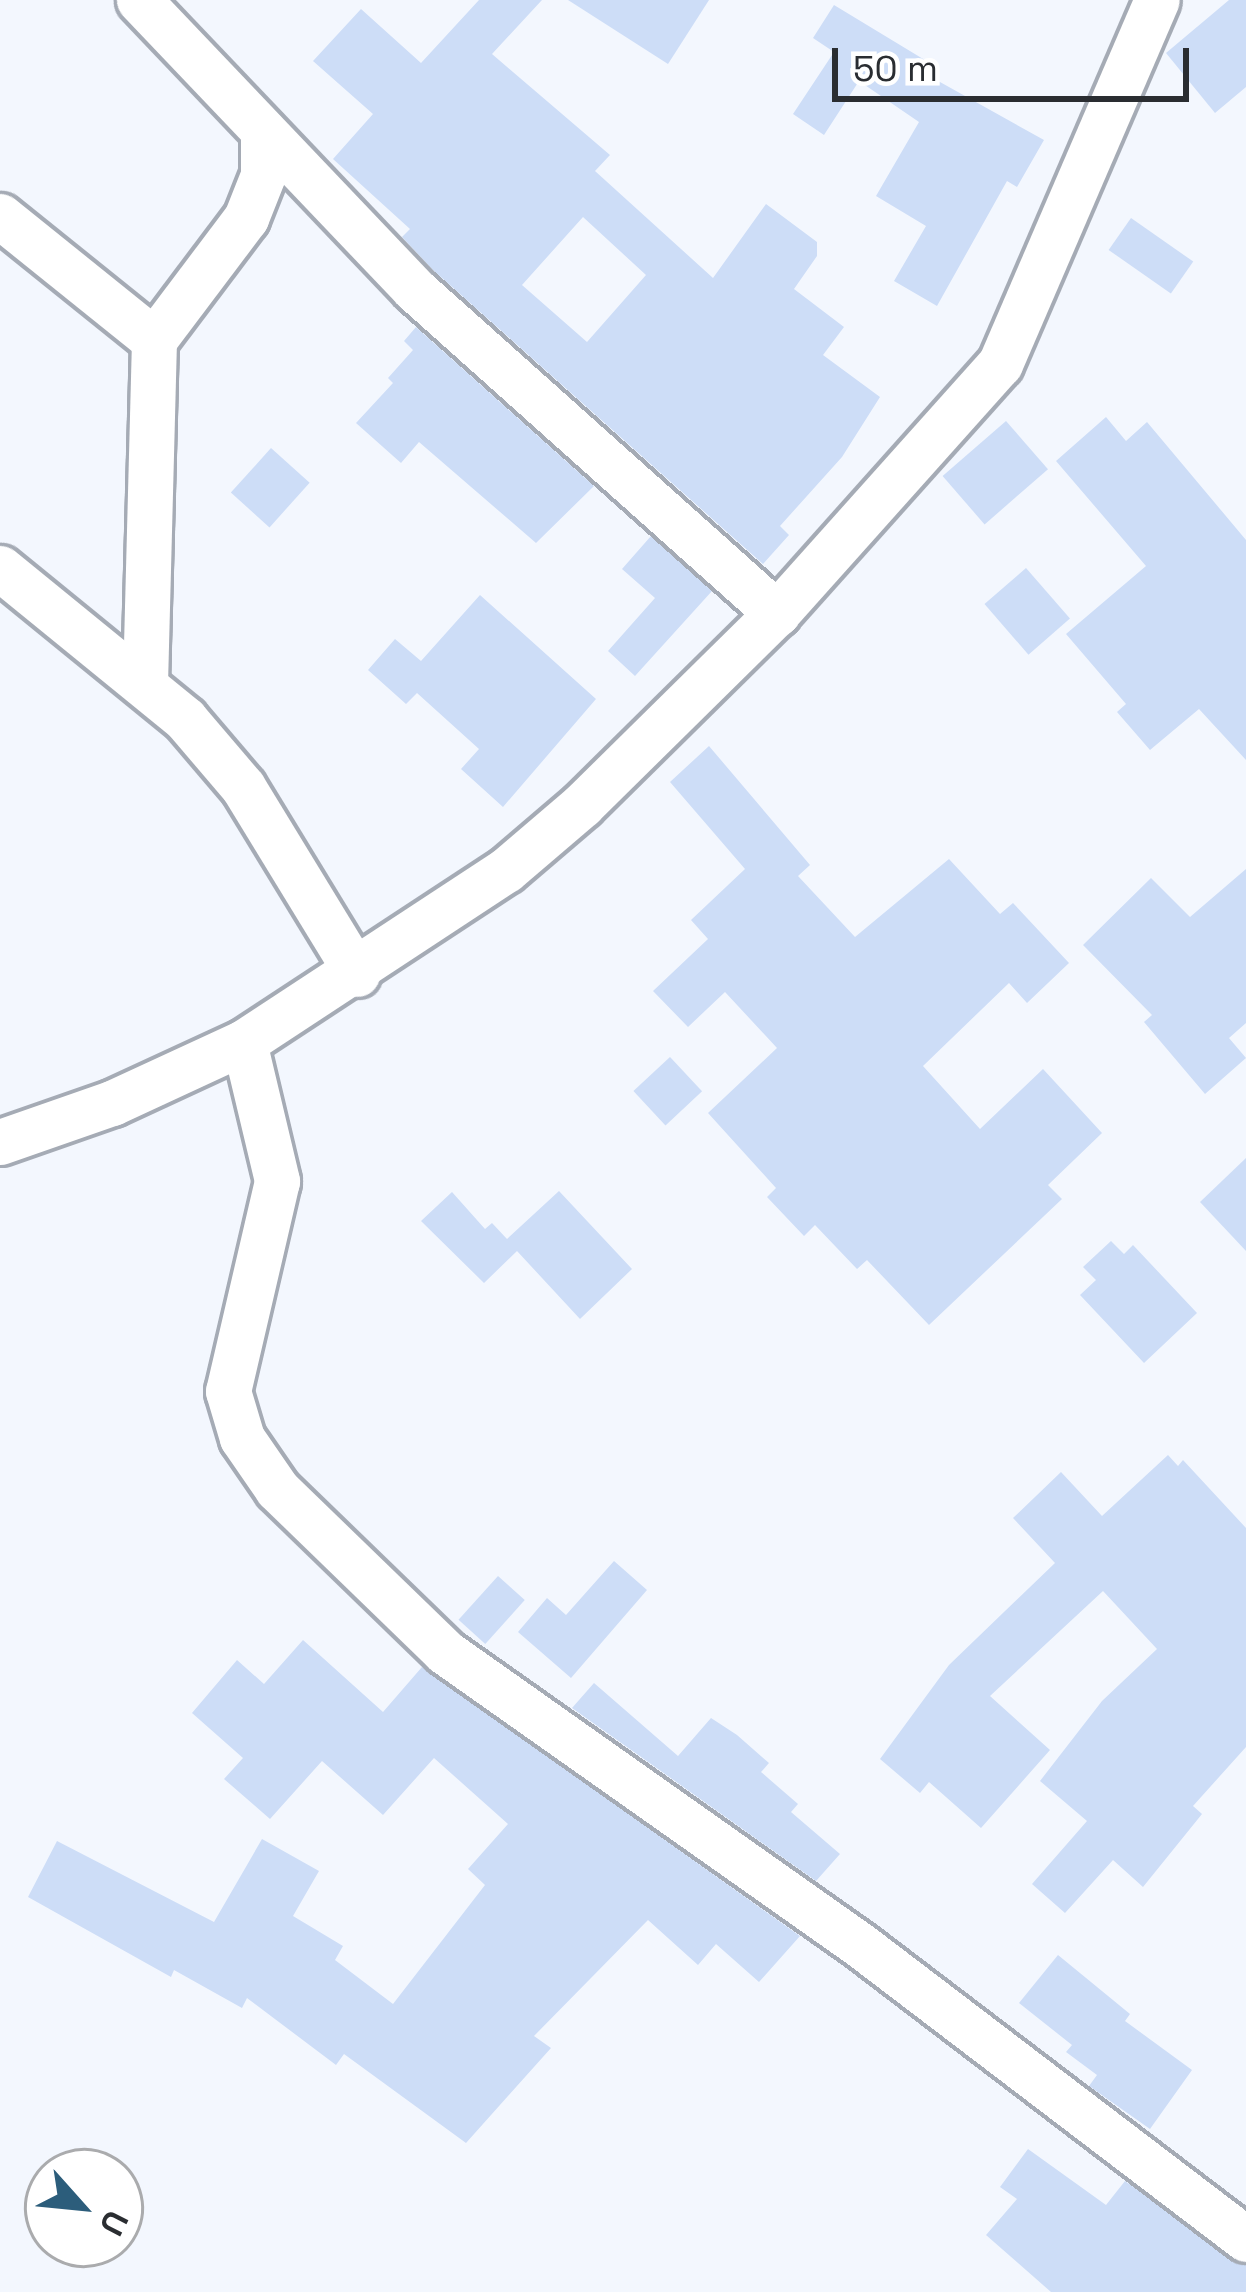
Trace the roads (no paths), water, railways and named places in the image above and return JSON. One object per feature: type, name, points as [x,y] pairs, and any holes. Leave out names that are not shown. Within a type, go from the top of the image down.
[{"type":"street","points":[[139,0],[414,289],[777,613]]},
{"type":"street","points":[[0,1142],[112,1103],[244,1042],[357,974],[547,836],[777,613],[1000,364],[1157,0]]},
{"type":"street","points":[[145,685],[154,340],[247,218],[263,176],[263,131]]},
{"type":"street","points":[[0,216],[154,340]]},
{"type":"street","points":[[0,568],[145,685],[243,787],[357,974]]},
{"type":"street","points":[[244,1042],[277,1181],[228,1391],[242,1438],[277,1489],[446,1652],[860,1945],[1246,2239]]}]
